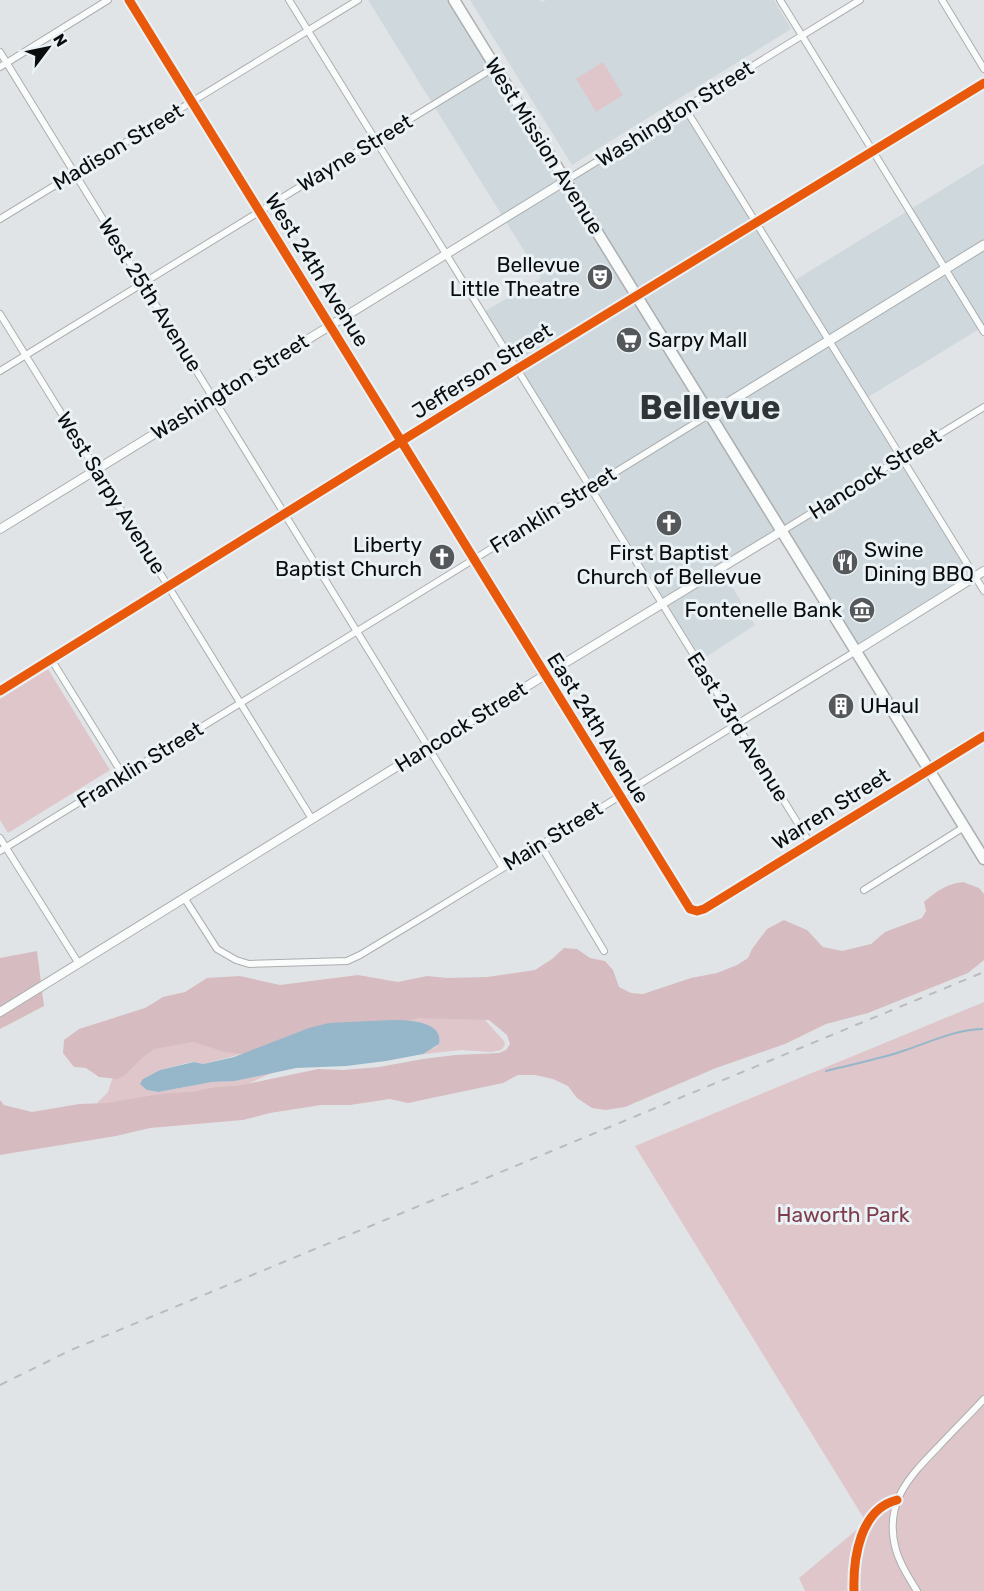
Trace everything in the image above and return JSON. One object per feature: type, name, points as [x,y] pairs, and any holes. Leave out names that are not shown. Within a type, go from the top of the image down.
[{"type":"main road","name":"West Mission Avenue","points":[[454,0],[984,859]]},
{"type":"main road","name":"Franklin Street","points":[[710,414],[984,245]]},
{"type":"street","points":[[0,67],[108,0]]},
{"type":"street","name":"West 24th Avenue","points":[[129,0],[473,559]]},
{"type":"street","name":"East 23rd Avenue","points":[[290,0],[810,843]]},
{"type":"street","name":"Madison Street","points":[[0,219],[358,0]]},
{"type":"street","points":[[780,0],[984,332]]},
{"type":"street","name":"Washington Street","points":[[0,529],[860,0]]},
{"type":"street","points":[[942,0],[984,69]]},
{"type":"street","name":"West 25th Avenue","points":[[0,52],[502,867]]},
{"type":"street","name":"Wayne Street","points":[[0,371],[495,67]]},
{"type":"street","name":"Jefferson Street","points":[[0,691],[517,369],[984,84]]},
{"type":"street","points":[[685,108],[984,591]]},
{"type":"street","name":"West Sarpy Avenue","points":[[0,314],[312,819]]},
{"type":"street","name":"Hancock Street","points":[[0,1012],[544,675],[984,407]]},
{"type":"street","name":"Franklin Street","points":[[3,850],[710,414]]},
{"type":"street","name":"East 24th Avenue","points":[[473,559],[685,902],[690,909],[697,911]]},
{"type":"street","name":"Main Street","points":[[185,899],[217,948],[236,960],[257,964],[337,963],[360,955],[984,571]]},
{"type":"street","points":[[51,659],[123,775]]},
{"type":"street","name":"Warren Street","points":[[697,911],[704,909],[984,736]]},
{"type":"street","points":[[864,890],[964,827]]},
{"type":"street","points":[[0,838],[3,850],[79,964]]},
{"type":"street","points":[[540,844],[604,951]]},
{"type":"street","points":[[917,1591],[902,1564],[894,1540],[897,1500],[917,1469],[984,1399]]},
{"type":"shaded area","points":[[368,0],[449,0],[565,181],[685,108],[792,282],[984,164],[984,326],[865,399],[975,576],[856,651],[782,531],[721,568],[755,625],[698,662],[482,313],[541,278]]},
{"type":"shaded area","points":[[470,0],[540,0],[542,2],[546,0],[774,0],[791,29],[572,165]]},
{"type":"shaded area","points":[[963,882],[979,888],[984,894],[984,960],[968,973],[868,1013],[826,1024],[785,1044],[716,1068],[625,1107],[606,1110],[592,1108],[577,1098],[568,1086],[553,1079],[535,1075],[518,1075],[503,1083],[408,1103],[390,1099],[350,1105],[321,1105],[243,1120],[150,1128],[116,1136],[0,1155],[0,1100],[4,1105],[32,1112],[79,1104],[108,1103],[160,1094],[237,1086],[318,1069],[343,1070],[379,1067],[455,1055],[499,1053],[506,1050],[510,1044],[507,1035],[489,1020],[418,1018],[386,1028],[255,1055],[225,1052],[193,1042],[154,1049],[125,1075],[117,1079],[99,1077],[86,1068],[74,1067],[63,1053],[64,1040],[79,1029],[145,1008],[163,997],[185,992],[207,978],[240,976],[280,985],[358,975],[398,982],[427,976],[487,977],[535,970],[564,948],[577,949],[590,958],[605,961],[613,970],[619,987],[631,993],[643,994],[737,965],[748,958],[767,929],[784,920],[807,930],[823,947],[842,951],[871,944],[885,932],[922,918],[926,911],[924,902],[942,889]]},
{"type":"shaded area","points":[[37,951],[44,1006],[0,1029],[0,958]]},
{"type":"green space","points":[[603,62],[623,95],[596,112],[576,79]]},
{"type":"green space","points":[[48,669],[110,770],[8,833],[0,820],[0,699]]},
{"type":"green space","name":"Haworth Park","points":[[984,1002],[984,1591],[805,1591],[799,1578],[866,1522],[635,1146]]},
{"type":"green space","points":[[411,1013],[484,1019],[505,1045],[501,1050],[491,1052],[461,1050],[415,1055],[439,1044],[410,1020]]},
{"type":"green space","points":[[162,1035],[253,1051],[203,1064],[194,1062],[160,1070],[143,1079],[147,1090],[158,1092],[212,1082],[235,1081],[274,1072],[243,1086],[103,1109],[97,1103],[108,1092],[113,1076]]},
{"type":"water","points":[[393,1020],[424,1023],[431,1026],[439,1036],[439,1044],[423,1054],[386,1061],[346,1066],[296,1068],[235,1081],[212,1082],[158,1092],[147,1090],[140,1084],[143,1079],[160,1070],[194,1062],[203,1064],[234,1057],[309,1028],[329,1023]]},
{"type":"waterway","points":[[826,1071],[876,1059],[953,1034],[982,1029]]},
{"type":"railway","points":[[0,1385],[71,1350],[984,972]]},
{"type":"cycle path","points":[[129,0],[690,909],[697,911],[704,909],[984,736]]},
{"type":"cycle path","points":[[0,691],[517,369],[984,83]]},
{"type":"cycle path","points":[[854,1591],[857,1550],[867,1524],[884,1505],[897,1500]]},
{"type":"place","name":"Bellevue Little Theatre","points":[[600,277]]},
{"type":"place","name":"Sarpy Mall","points":[[629,340]]},
{"type":"place","name":"First Baptist Church of Bellevue","points":[[669,523]]},
{"type":"place","name":"Liberty Baptist Church","points":[[442,557]]},
{"type":"place","name":"Swine Dining BBQ","points":[[845,562]]},
{"type":"place","name":"Fontenelle Bank","points":[[862,610]]},
{"type":"place","name":"UHaul","points":[[841,706]]},
{"type":"district","name":"Bellevue","points":[[710,407]]}]
